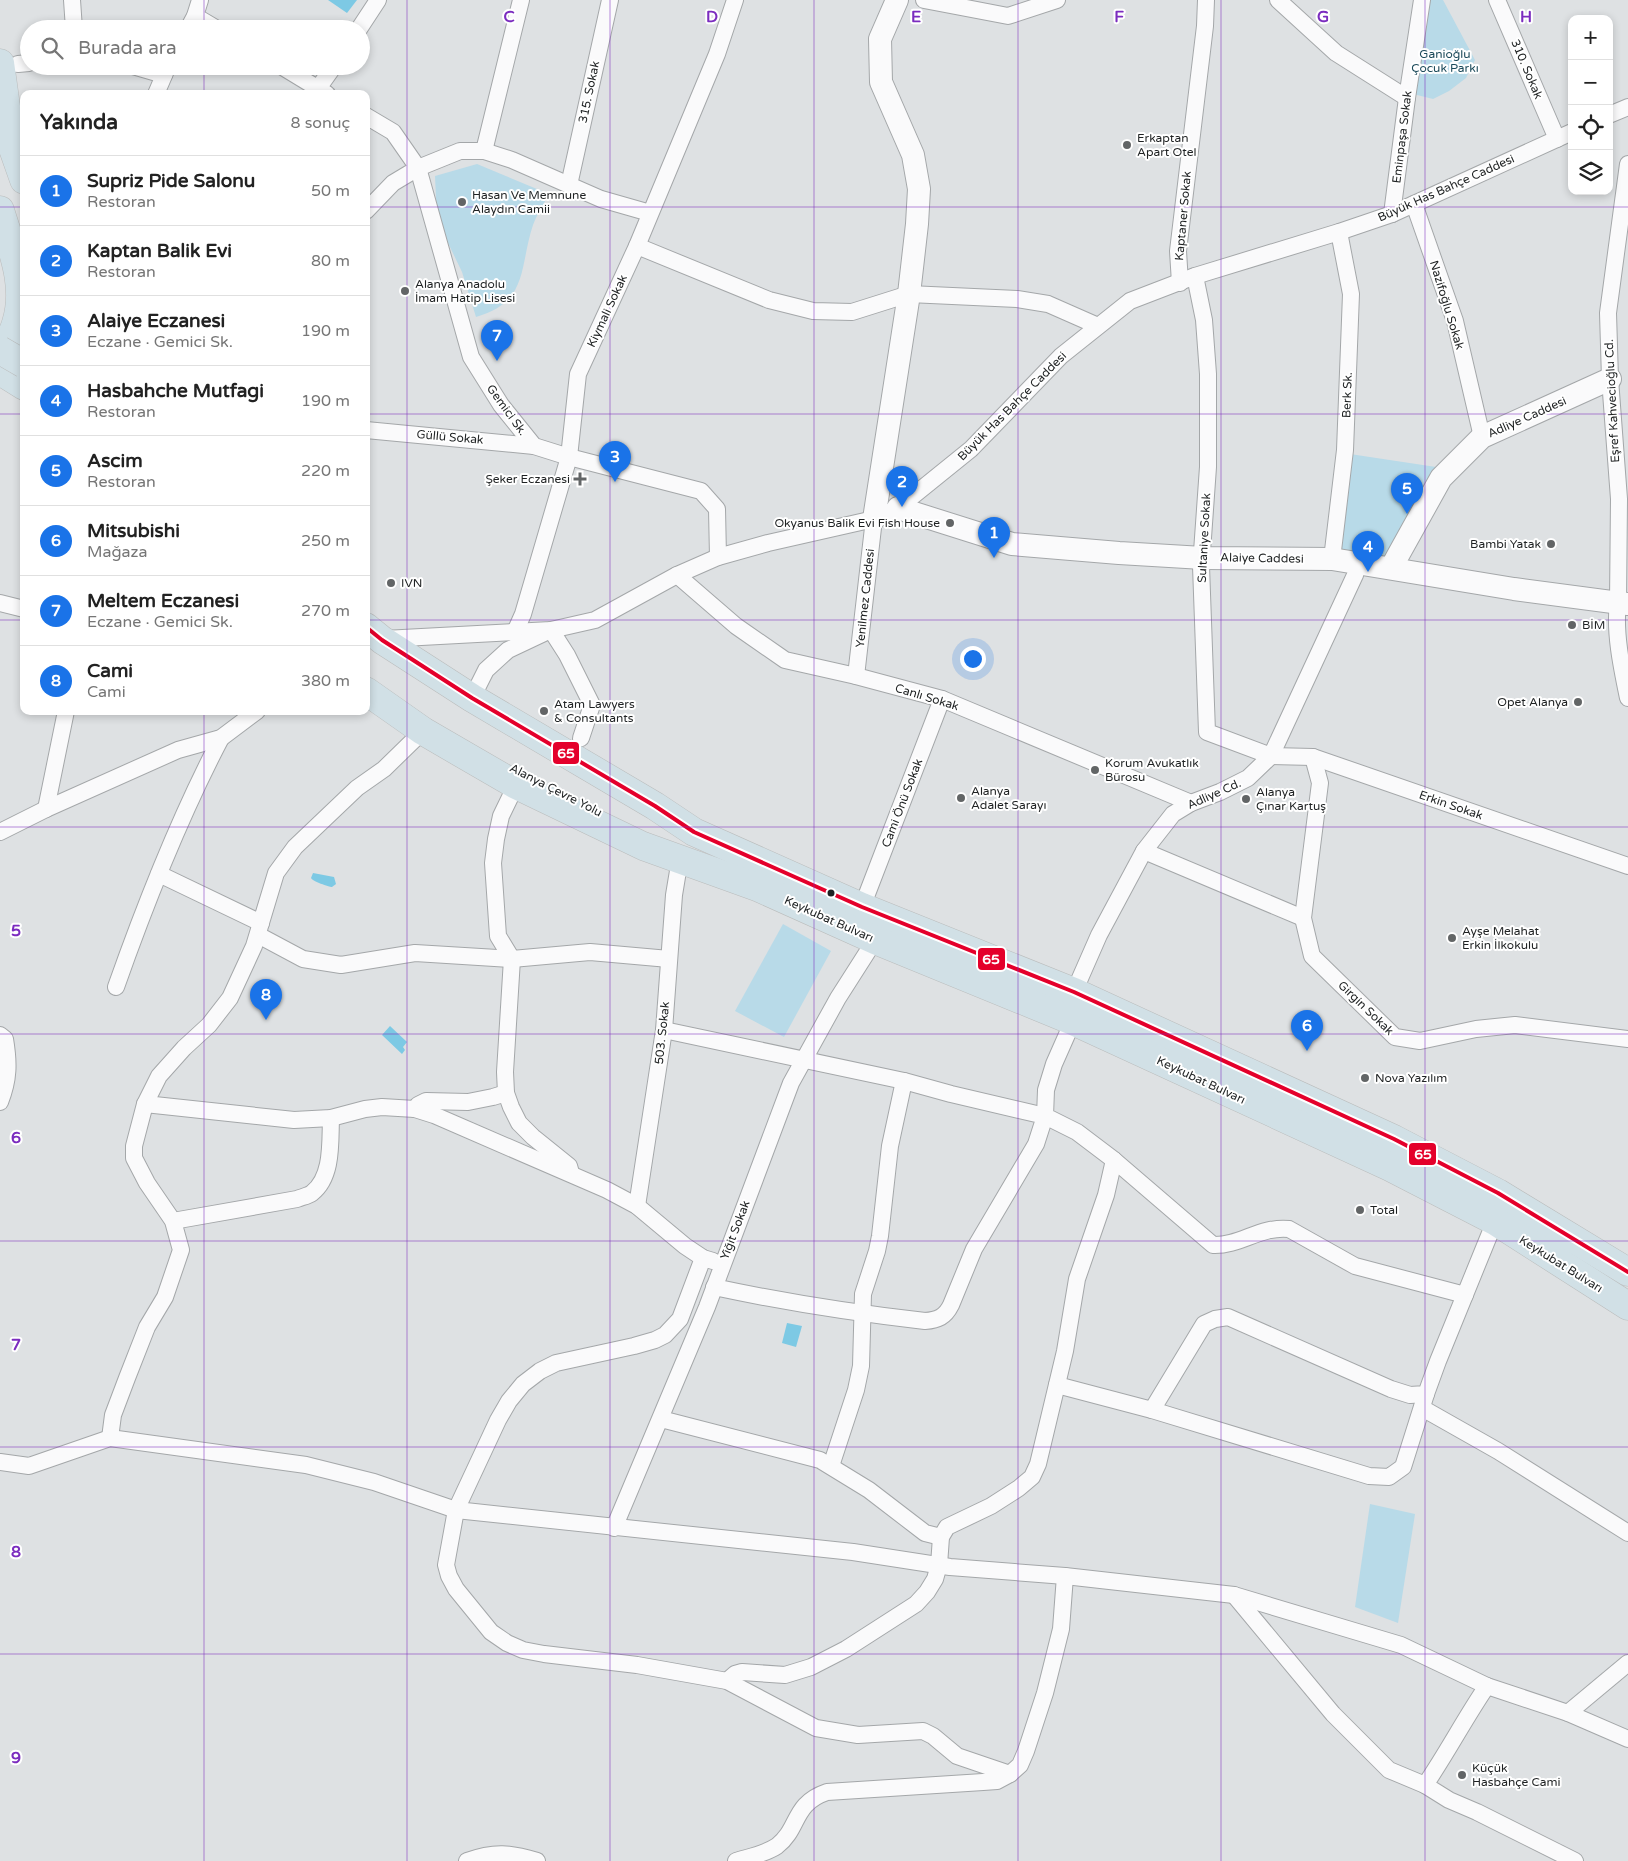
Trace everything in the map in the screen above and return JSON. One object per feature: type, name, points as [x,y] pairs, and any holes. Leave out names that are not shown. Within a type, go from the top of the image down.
[{"type":"highway","points":[[16,64],[11,143],[20,169]]},
{"type":"highway","points":[[0,210],[19,273],[20,298],[17,322],[12,336],[0,354]]},
{"type":"highway","points":[[0,241],[0,262]]},
{"type":"highway","points":[[0,350],[20,362]]},
{"type":"highway","points":[[0,371],[20,384]]},
{"type":"highway","points":[[0,393],[20,405]]},
{"type":"highway","name":"Keykubat Bulvarı","points":[[371,638],[655,806],[694,832],[862,907],[1074,992],[1394,1140],[1498,1193],[1628,1272]]},
{"type":"highway","name":"Alanya Çevre Yolu","points":[[371,638],[440,699],[564,770],[694,832]]},
{"type":"highway","name":"Alanya Çevre Yolu","points":[[370,677],[407,704],[497,760],[604,814],[696,856],[757,887]]},
{"type":"highway","points":[[370,693],[423,731],[516,785],[643,846],[757,887]]},
{"type":"highway","name":"Keykubat Bulvarı","points":[[757,887],[875,940],[1073,1021],[1390,1167],[1495,1221],[1628,1306]]},
{"type":"street","points":[[72,0],[73,20]]},
{"type":"street","points":[[193,20],[200,0]]},
{"type":"street","points":[[365,20],[378,0]]},
{"type":"street","points":[[484,151],[521,0]]},
{"type":"street","name":"315. Sokak","points":[[569,185],[610,0]]},
{"type":"street","name":"Kiymali Sokak","points":[[516,632],[569,457],[578,374],[637,246],[717,54],[735,0]]},
{"type":"street","points":[[874,519],[909,294],[919,189],[913,155],[880,82],[880,39],[898,0]]},
{"type":"street","points":[[924,0],[1008,16],[1057,0]]},
{"type":"street","name":"Kaptaner Sokak","points":[[1180,283],[1178,251],[1205,26],[1206,0]]},
{"type":"street","points":[[1278,0],[1336,53],[1407,98]]},
{"type":"street","name":"Eminpaşa Sokak","points":[[1392,214],[1422,0]]},
{"type":"street","name":"310. Sokak","points":[[1497,0],[1564,135]]},
{"type":"street","points":[[158,90],[164,75]]},
{"type":"street","points":[[294,75],[317,90]]},
{"type":"street","points":[[321,90],[329,75]]},
{"type":"street","points":[[1613,113],[1628,107]]},
{"type":"street","name":"Gemici Sk.","points":[[370,118],[393,132],[418,168],[470,357],[501,405],[534,446],[569,457],[701,491],[717,509],[718,557]]},
{"type":"street","name":"Büyük Has Bahçe Caddesi","points":[[371,638],[551,630],[595,620],[677,575],[718,557],[768,543],[874,519],[898,508],[971,449],[1061,356],[1130,301],[1195,276],[1392,214],[1564,135]]},
{"type":"street","points":[[370,207],[393,183],[418,168],[460,151],[484,151],[512,160],[601,199],[650,213]]},
{"type":"street","name":"Eşref Kahvecioğlu Cd.","points":[[1628,164],[1608,313],[1623,604],[1616,614],[1628,698]]},
{"type":"street","name":"Nazifoğlu Sokak","points":[[1414,204],[1455,321],[1482,437]]},
{"type":"street","name":"Berk Sk.","points":[[1332,559],[1345,450],[1351,294],[1339,232]]},
{"type":"street","points":[[637,246],[769,300],[814,311],[852,312],[909,294],[1017,299],[1048,304],[1098,326]]},
{"type":"street","name":"Sultaniye Sokak","points":[[1195,276],[1204,320],[1208,374],[1208,467],[1201,566],[1207,732],[1271,756]]},
{"type":"street","name":"Adliye Caddesi","points":[[1391,568],[1441,478],[1482,437],[1610,380]]},
{"type":"street","name":"Güllü Sokak","points":[[370,430],[534,446]]},
{"type":"street","name":"Alaiye Caddesi","points":[[898,508],[1012,544],[1202,558],[1332,559],[1514,589],[1623,604]]},
{"type":"street","name":"Yenilmez Caddesi","points":[[856,676],[874,519]]},
{"type":"street","name":"Adliye Cd.","points":[[1074,992],[1099,935],[1144,851],[1173,814],[1191,803],[1220,792],[1248,778],[1271,756],[1355,575],[1358,563]]},
{"type":"street","name":"Canlı Sokak","points":[[677,575],[736,626],[785,660],[856,676],[942,699],[1191,803]]},
{"type":"street","points":[[0,604],[20,608]]},
{"type":"street","points":[[472,698],[486,670],[508,650],[551,630],[568,655],[592,705],[581,738]]},
{"type":"street","name":"Cami Önü Sokak","points":[[862,907],[942,699]]},
{"type":"street","points":[[46,809],[65,715]]},
{"type":"street","points":[[0,832],[46,809],[178,750],[221,738],[252,715]]},
{"type":"street","points":[[110,1438],[113,1415],[147,1327],[165,1297],[181,1250],[173,1220],[147,1183],[134,1158],[134,1146],[145,1104],[159,1076],[184,1048],[209,1025],[230,998],[254,946],[276,873],[295,847],[357,788],[384,769],[423,731]]},
{"type":"street","points":[[116,987],[147,902],[203,771],[221,738]]},
{"type":"street","name":"Erkin Sokak","points":[[1271,756],[1313,757],[1628,866]]},
{"type":"street","name":"Girgin Sokak","points":[[1313,757],[1320,783],[1303,918],[1312,956],[1395,1037],[1420,1041],[1476,1029],[1515,1024],[1628,1039]]},
{"type":"street","points":[[516,785],[501,816],[493,863],[498,936],[512,959],[504,1072],[506,1093],[510,1107],[519,1123],[569,1166],[571,1175]]},
{"type":"street","points":[[1144,851],[1303,918]]},
{"type":"street","name":"503. Sokak","points":[[637,1206],[664,1030],[674,895],[680,859]]},
{"type":"street","points":[[159,874],[259,929],[303,958],[341,965],[415,953],[512,959],[590,952],[669,958]]},
{"type":"street","name":"Yiğit Sokak","points":[[614,1528],[644,1454],[661,1419],[714,1287],[791,1083],[838,998],[875,940]]},
{"type":"street","points":[[714,1287],[778,1301],[862,1314],[925,1321],[935,1321],[948,1312],[974,1249],[1036,1144],[1045,1116],[1046,1090],[1054,1064],[1073,1021]]},
{"type":"street","points":[[664,1030],[904,1081],[1045,1116],[1077,1132],[1114,1160],[1213,1244],[1220,1245],[1277,1228],[1290,1229],[1355,1266],[1465,1295]]},
{"type":"street","points":[[0,1035],[5,1039],[9,1062],[6,1086],[0,1102]]},
{"type":"street","points":[[830,1466],[856,1390],[861,1366],[863,1294],[880,1236],[890,1146],[904,1081]]},
{"type":"street","points":[[415,1109],[426,1101],[468,1102],[506,1093]]},
{"type":"street","points":[[145,1104],[294,1120],[332,1118],[365,1109],[382,1107],[415,1109],[434,1115],[607,1190],[637,1206],[685,1246],[703,1258],[723,1263]]},
{"type":"street","points":[[173,1220],[297,1199],[311,1194],[320,1185],[326,1172],[332,1118]]},
{"type":"street","points":[[727,1681],[735,1674],[742,1672],[771,1675],[798,1673],[846,1649],[916,1604],[935,1579],[939,1565],[941,1537],[947,1527],[991,1506],[1032,1477],[1038,1464],[1065,1351],[1078,1279],[1106,1195],[1114,1160]]},
{"type":"street","points":[[1057,1385],[1152,1410],[1369,1476],[1389,1477],[1403,1467],[1438,1361],[1495,1221]]},
{"type":"street","points":[[703,1258],[680,1319],[665,1335],[634,1346],[556,1363],[540,1371],[523,1384],[510,1401],[498,1420],[456,1510],[446,1565],[456,1589],[491,1632],[507,1643],[523,1650],[637,1665],[727,1681],[816,1728],[858,1736],[923,1731],[966,1760],[1010,1774]]},
{"type":"street","points":[[1152,1410],[1184,1354],[1204,1324],[1215,1319],[1228,1317],[1391,1389],[1424,1401],[1498,1451],[1628,1533]]},
{"type":"street","points":[[661,1419],[820,1460],[869,1490],[925,1533],[941,1537]]},
{"type":"street","points":[[0,1462],[29,1466],[110,1438],[306,1465],[374,1482],[456,1510],[854,1552],[939,1565],[1065,1576],[1234,1595],[1401,1645],[1487,1686],[1568,1713],[1628,1739]]},
{"type":"street","points":[[736,1861],[757,1855],[777,1845],[808,1802],[826,1792],[997,1781],[1010,1774],[1020,1765],[1045,1693],[1061,1629],[1065,1576]]},
{"type":"street","points":[[1234,1595],[1333,1714],[1389,1770],[1426,1785],[1449,1800],[1575,1861]]},
{"type":"street","points":[[1568,1713],[1628,1663]]},
{"type":"street","points":[[1426,1785],[1447,1752],[1465,1718],[1487,1686]]},
{"type":"street","points":[[467,1861],[497,1853],[511,1854],[537,1861]]},
{"type":"green space","name":"Ganioğlu Çocuk Parkı","points":[[1427,0],[1443,0],[1475,60],[1466,78],[1449,91],[1433,99],[1413,94]]},
{"type":"green space","points":[[477,164],[549,194],[533,225],[523,269],[514,292],[505,302],[493,310],[476,317],[462,272],[437,220],[435,176]]},
{"type":"green space","points":[[1350,454],[1436,467],[1388,563],[1337,554]]},
{"type":"green space","points":[[783,924],[831,951],[784,1037],[735,1011]]},
{"type":"green space","points":[[1370,1504],[1415,1514],[1398,1623],[1355,1607]]},
{"type":"water","points":[[328,0],[357,0],[347,13]]},
{"type":"water","points":[[313,873],[334,877],[336,884],[332,887],[317,882],[311,878]]},
{"type":"water","points":[[390,1026],[407,1042],[403,1047],[405,1050],[402,1054],[382,1035]]},
{"type":"water","points":[[787,1323],[802,1326],[796,1347],[782,1343]]},
{"type":"transit line","name":"65","points":[[370,630],[472,698],[655,806],[694,832],[862,907],[1074,992],[1394,1139],[1498,1193],[1628,1272]]},
{"type":"place","name":"Erkaptan Apart Otel","points":[[1127,145]]},
{"type":"place","name":"Hasan Ve Memnune Alaydın Camii","points":[[462,202]]},
{"type":"place","name":"Alanya Anadolu İmam Hatip Lisesi","points":[[405,291]]},
{"type":"place","name":"Meltem Eczanesi","points":[[497,361]]},
{"type":"place","name":"Şeker Eczanesi","points":[[580,479]]},
{"type":"place","name":"Alaiye Eczanesi","points":[[615,482]]},
{"type":"place","name":"Kaptan Balik Evi","points":[[902,507]]},
{"type":"place","name":"Ascim","points":[[1407,514]]},
{"type":"place","name":"Okyanus Balik Evi Fish House","points":[[950,523]]},
{"type":"place","name":"Bambi Yatak","points":[[1551,544]]},
{"type":"place","name":"Supriz Pide Salonu","points":[[994,558]]},
{"type":"place","name":"Hasbahche Mutfagi","points":[[1368,572]]},
{"type":"place","name":"IVN","points":[[391,583]]},
{"type":"place","name":"BİM","points":[[1572,625]]},
{"type":"place","name":"Opet Alanya","points":[[1578,702]]},
{"type":"place","name":"Atam Lawyers & Consultants","points":[[544,711]]},
{"type":"place","name":"Korum Avukatlık Bürosu","points":[[1095,770]]},
{"type":"place","name":"Alanya Adalet Sarayı","points":[[961,798]]},
{"type":"place","name":"Alanya Çınar Kartuş","points":[[1246,799]]},
{"type":"place","name":"Ayşe Melahat Erkin İlkokulu","points":[[1452,938]]},
{"type":"place","name":"Cami","points":[[266,1020]]},
{"type":"place","name":"Mitsubishi","points":[[1307,1051]]},
{"type":"place","name":"Nova Yazılım","points":[[1365,1078]]},
{"type":"place","name":"Total","points":[[1360,1210]]},
{"type":"place","name":"Küçük Hasbahçe Cami","points":[[1462,1775]]}]
